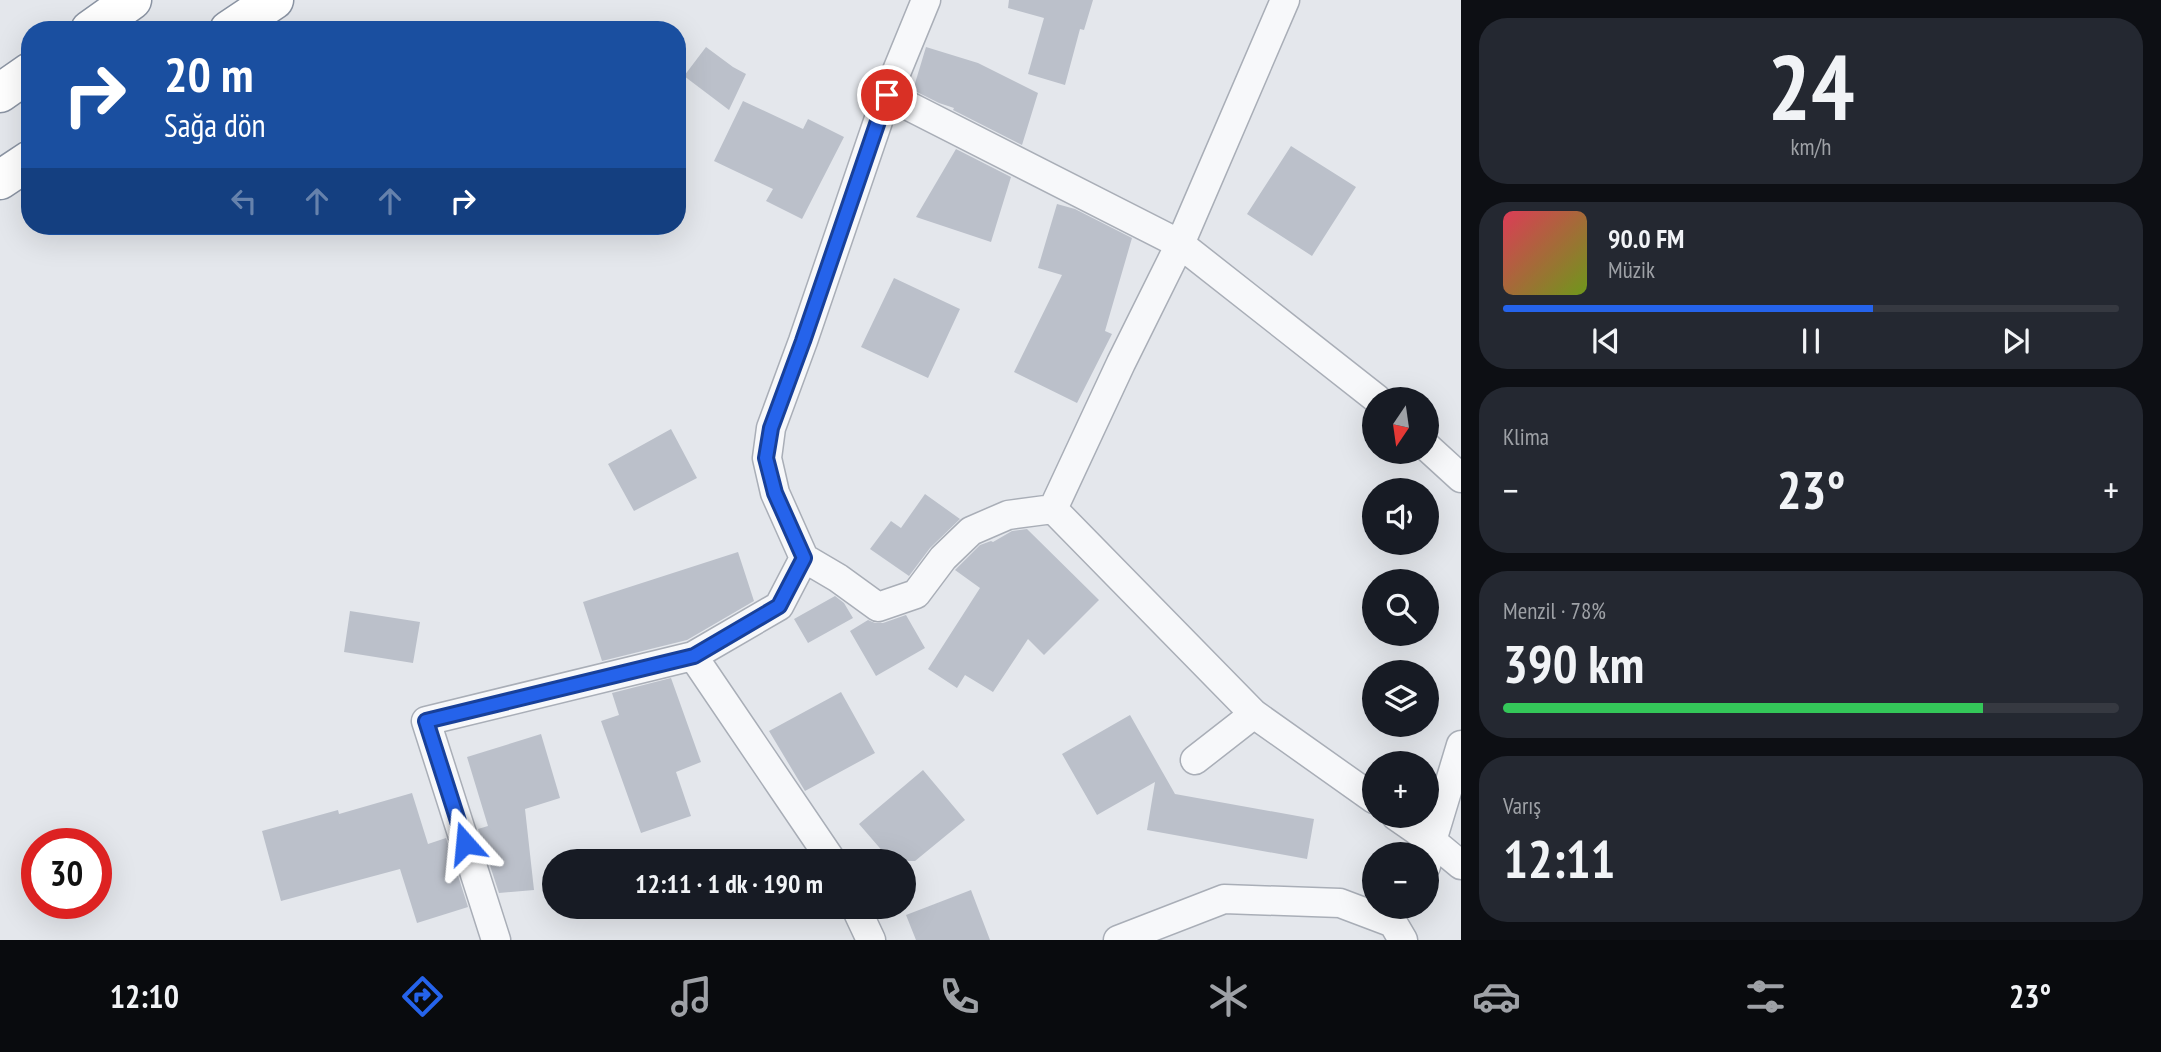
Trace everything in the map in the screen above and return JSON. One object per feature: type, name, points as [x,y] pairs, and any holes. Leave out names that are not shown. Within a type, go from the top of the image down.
[{"type":"highway","points":[[103,21],[132,0]]},
{"type":"highway","points":[[242,21],[274,0]]},
{"type":"highway","points":[[0,93],[21,78]]},
{"type":"highway","points":[[0,180],[21,166]]},
{"type":"street","points":[[926,0],[887,95],[771,428],[766,458],[775,493],[804,558],[878,607],[916,594],[943,558],[971,531],[1008,515],[1053,509]]},
{"type":"street","points":[[1053,509],[1180,244],[1285,0]]},
{"type":"street","points":[[887,95],[1180,244],[1362,387]]},
{"type":"street","points":[[1439,458],[1461,478]]},
{"type":"street","points":[[1053,509],[1254,713],[1362,790]]},
{"type":"street","points":[[496,940],[426,721],[694,656],[779,606],[804,558]]},
{"type":"street","points":[[694,656],[824,849]]},
{"type":"street","points":[[1195,760],[1254,713]]},
{"type":"street","points":[[1433,842],[1461,745]]},
{"type":"street","points":[[1406,828],[1419,842]]},
{"type":"street","points":[[1439,857],[1461,865]]},
{"type":"street","points":[[1118,940],[1224,899],[1340,903],[1401,923]]},
{"type":"street","points":[[861,919],[871,940]]},
{"type":"building","points":[[1009,0],[1093,0],[1084,30],[1080,29],[1065,85],[1028,74],[1044,18],[1008,8]]},
{"type":"building","points":[[706,47],[746,74],[729,110],[686,78],[686,73]]},
{"type":"building","points":[[926,47],[978,63],[1038,93],[1022,145],[953,110],[954,108],[913,90]]},
{"type":"building","points":[[743,101],[803,129],[808,119],[844,137],[802,219],[766,201],[773,189],[714,161]]},
{"type":"building","points":[[1291,146],[1356,187],[1312,256],[1247,214]]},
{"type":"building","points":[[956,149],[1011,177],[991,242],[916,217]]},
{"type":"building","points":[[1057,204],[1075,209],[1132,238],[1105,331],[1112,334],[1077,403],[1014,372],[1062,275],[1038,268]]},
{"type":"building","points":[[894,278],[960,309],[928,378],[861,347]]},
{"type":"building","points":[[671,429],[697,478],[634,511],[608,464]]},
{"type":"building","points":[[925,494],[960,519],[930,548],[909,576],[870,549],[891,521],[901,528]]},
{"type":"building","points":[[1027,529],[1099,600],[1044,655],[1028,639],[993,692],[965,675],[957,688],[928,669],[980,588],[955,570],[980,545],[993,542],[1012,531]]},
{"type":"building","points":[[738,552],[754,601],[687,640],[602,661],[583,602]]},
{"type":"building","points":[[835,596],[844,603],[853,618],[808,643],[794,619]]},
{"type":"building","points":[[350,611],[420,622],[413,663],[344,652]]},
{"type":"building","points":[[906,615],[925,648],[876,676],[850,631],[868,620],[883,623]]},
{"type":"building","points":[[671,678],[701,762],[676,772],[691,816],[641,833],[601,721],[619,715],[612,693]]},
{"type":"building","points":[[841,692],[875,753],[805,791],[769,731]]},
{"type":"building","points":[[1130,715],[1175,794],[1314,819],[1307,859],[1147,830],[1155,782],[1097,815],[1062,754]]},
{"type":"building","points":[[541,734],[560,798],[525,809],[534,890],[499,893],[478,829],[488,826],[467,757]]},
{"type":"building","points":[[923,770],[965,820],[916,860],[916,849],[881,849],[859,824]]},
{"type":"building","points":[[412,793],[428,844],[446,838],[468,907],[417,923],[400,869],[281,901],[262,831],[338,810],[339,814]]},
{"type":"building","points":[[971,890],[990,940],[916,940],[908,919],[916,919],[916,911]]},
{"type":"route","points":[[465,843],[426,721],[694,656],[779,606],[804,558],[775,493],[766,458],[771,428],[887,95]]}]
